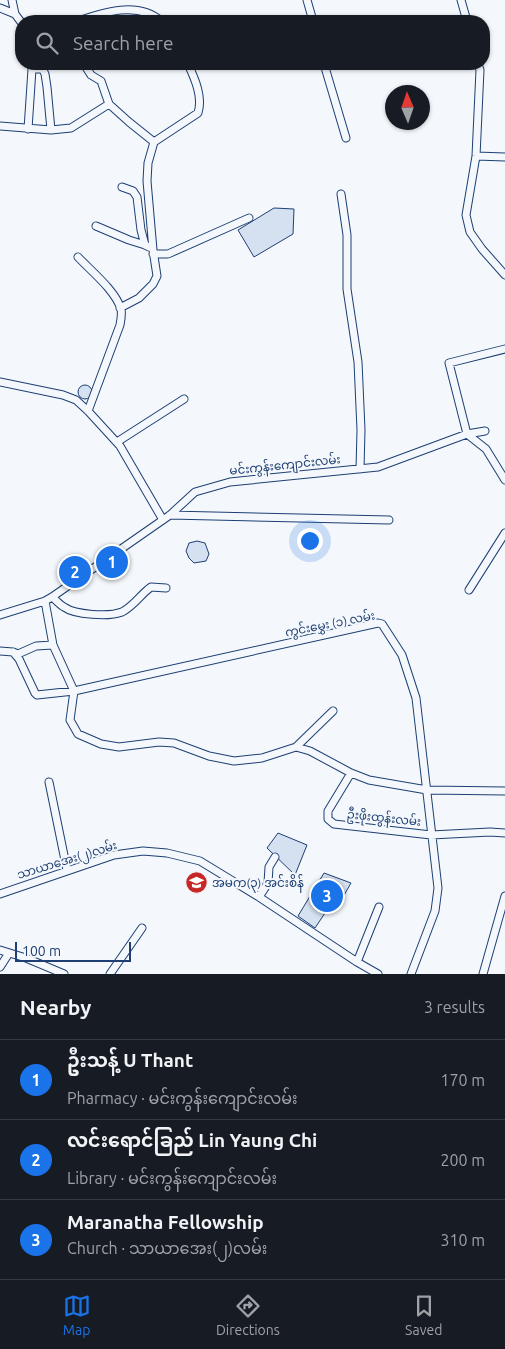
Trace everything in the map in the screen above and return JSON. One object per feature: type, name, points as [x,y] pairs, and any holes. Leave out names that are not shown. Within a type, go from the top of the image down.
[{"type":"street","points":[[12,0],[15,14]]},
{"type":"street","points":[[307,0],[311,15]]},
{"type":"street","points":[[461,0],[465,15]]},
{"type":"street","points":[[0,8],[15,14]]},
{"type":"street","points":[[100,15],[111,12],[138,10],[151,15]]},
{"type":"street","points":[[28,129],[32,70]]},
{"type":"street","points":[[43,70],[47,87],[51,130]]},
{"type":"street","points":[[88,70],[91,75],[101,81],[110,104],[154,142]]},
{"type":"street","points":[[120,308],[138,298],[153,284],[157,276],[147,181],[148,163],[154,142],[198,113],[200,106],[198,89],[190,70]]},
{"type":"street","points":[[326,70],[346,138]]},
{"type":"street","points":[[480,70],[476,156],[466,215],[470,232],[505,275]]},
{"type":"street","points":[[0,126],[51,130],[71,128],[110,104]]},
{"type":"street","points":[[476,156],[505,157]]},
{"type":"street","points":[[122,187],[133,191],[137,197],[145,245]]},
{"type":"street","points":[[341,194],[347,235],[347,289],[358,362],[361,430],[360,469]]},
{"type":"street","points":[[96,226],[145,245],[153,252],[168,254],[248,218]]},
{"type":"street","points":[[78,257],[110,291],[122,315],[88,411]]},
{"type":"street","points":[[505,348],[449,363],[468,434],[486,449],[505,480]]},
{"type":"street","points":[[0,382],[63,395],[76,400],[117,442],[163,520]]},
{"type":"street","points":[[117,442],[184,399]]},
{"type":"street","name":"မင်းကွန်းကျောင်းလမ်း","points":[[0,615],[52,597],[163,520],[195,492],[230,482],[378,467],[468,434],[485,431]]},
{"type":"street","points":[[170,514],[389,520]]},
{"type":"street","points":[[469,590],[505,533]]},
{"type":"street","points":[[52,597],[63,607],[72,611],[108,614],[121,612],[135,603],[152,586],[166,588]]},
{"type":"street","points":[[45,601],[54,645],[74,691],[70,720],[78,734],[101,744],[119,746],[159,742],[174,743],[209,756],[234,761],[262,758],[296,747],[333,711]]},
{"type":"street","name":"ကွင်းမွှေး (၁) လမ်း","points":[[74,691],[378,623],[382,624],[402,654],[416,698],[438,888],[435,911],[411,974]]},
{"type":"street","points":[[0,651],[18,654],[36,646],[54,645]]},
{"type":"street","points":[[13,652],[19,659],[36,695],[74,691]]},
{"type":"street","points":[[296,747],[310,751],[351,774],[369,780],[427,790],[505,791]]},
{"type":"street","name":"ဦးဖိုးထွန်းလမ်း","points":[[351,774],[328,811],[328,819],[334,824],[432,835]]},
{"type":"street","points":[[49,782],[67,870]]},
{"type":"street","points":[[432,835],[505,833]]},
{"type":"street","name":"သာယာအေး(၂)လမ်း","points":[[0,894],[114,855],[143,851],[167,853],[200,861],[259,897],[357,962],[369,972],[378,974]]},
{"type":"street","points":[[259,897],[268,883],[269,867],[275,857]]},
{"type":"street","points":[[482,974],[505,896]]},
{"type":"street","points":[[357,962],[379,907]]},
{"type":"street","points":[[110,974],[142,928]]},
{"type":"street","points":[[0,950],[26,958],[64,974]]},
{"type":"street","points":[[0,967],[9,953]]},
{"type":"building","points":[[274,208],[294,209],[293,234],[254,257],[238,230]]},
{"type":"building","points":[[82,385],[88,385],[92,392],[88,399],[82,399],[78,395],[78,389]]},
{"type":"building","points":[[197,541],[205,543],[209,554],[206,561],[194,563],[186,551],[189,543]]},
{"type":"building","points":[[278,833],[307,845],[295,875],[267,848]]},
{"type":"building","points":[[324,873],[351,883],[335,911],[327,910],[315,928],[298,916]]},
{"type":"place","name":"ဦးသန့် U Thant","points":[[112,562]]},
{"type":"place","name":"လင်းရောင်ခြည် Lin Yaung Chi","points":[[75,572]]},
{"type":"place","name":"အမက(၃) အင်းစိန်","points":[[196,883]]},
{"type":"place","name":"Maranatha Fellowship","points":[[327,896]]}]
